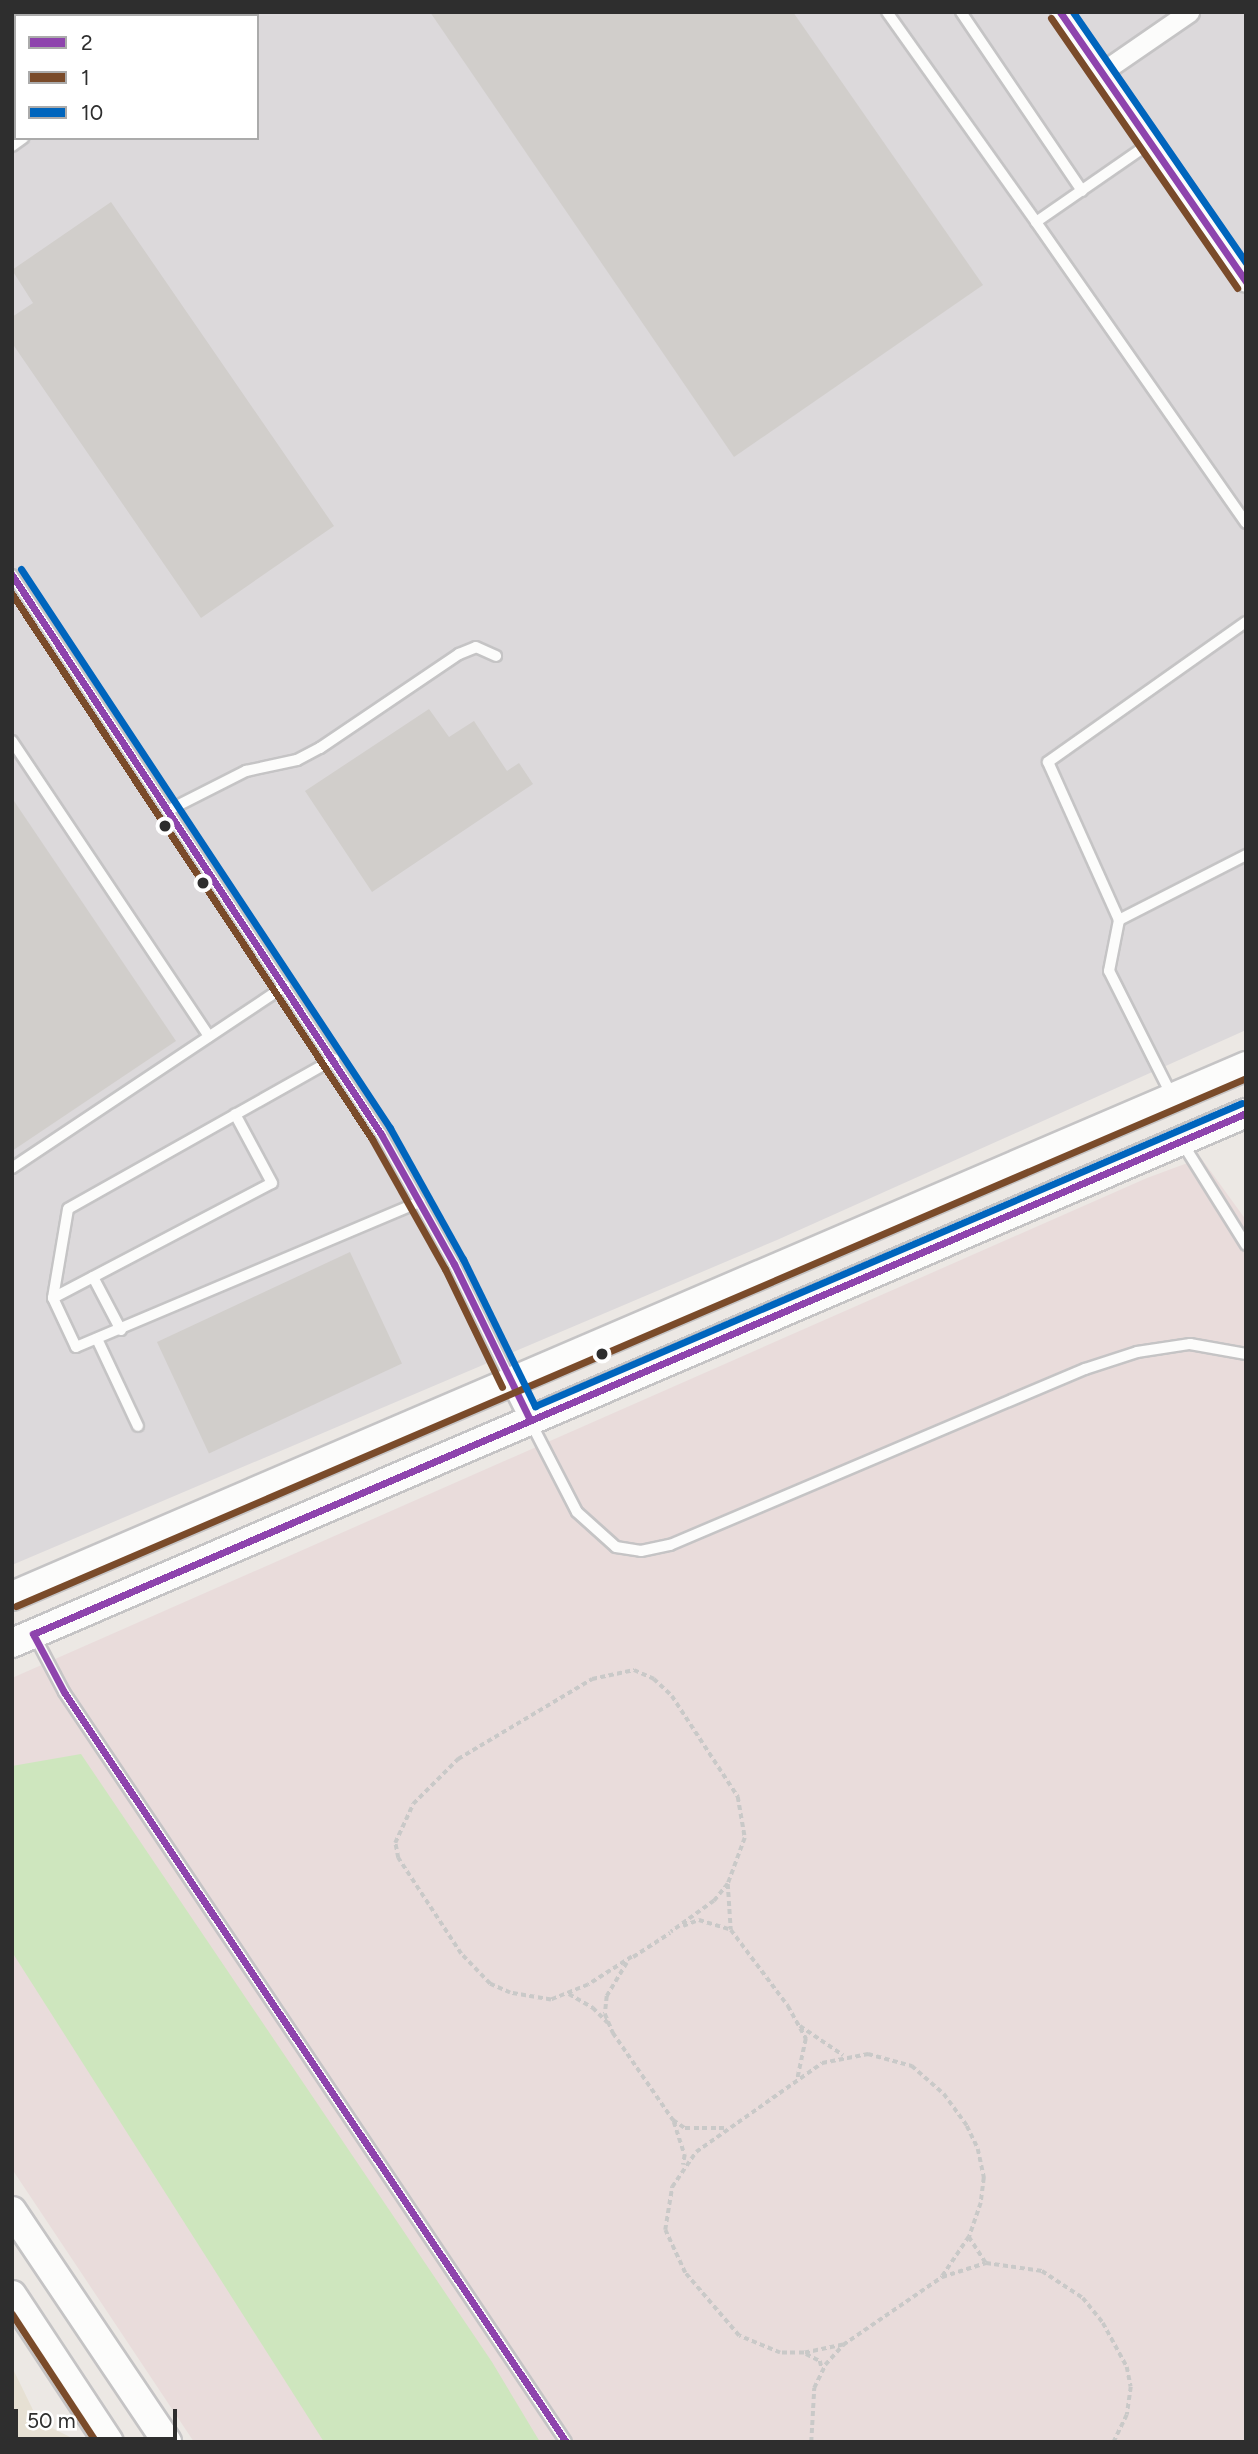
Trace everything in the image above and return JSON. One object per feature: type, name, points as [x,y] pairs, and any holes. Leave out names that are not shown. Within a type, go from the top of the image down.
[{"type":"main road","points":[[12,1596],[1246,1066]]},
{"type":"main road","points":[[23,1639],[1246,1112]]},
{"type":"main road","points":[[12,2211],[167,2442]]},
{"type":"main road","points":[[12,2295],[109,2442]]},
{"type":"street","points":[[1059,12],[1246,282]]},
{"type":"street","points":[[1102,72],[1189,12]]},
{"type":"street","points":[[511,1381],[530,1420]]},
{"type":"lane","points":[[887,12],[1246,523]]},
{"type":"lane","points":[[961,12],[1082,191]]},
{"type":"lane","points":[[1036,222],[1150,142]]},
{"type":"lane","points":[[12,575],[15,587],[334,1059],[420,1202],[511,1381]]},
{"type":"lane","points":[[1173,1097],[1109,971],[1119,920],[1048,762],[1246,622]]},
{"type":"lane","points":[[167,811],[246,771],[297,760],[320,748],[459,654],[476,647],[495,656]]},
{"type":"lane","points":[[12,741],[209,1036]]},
{"type":"lane","points":[[1119,920],[1246,855]]},
{"type":"lane","points":[[12,1168],[285,986]]},
{"type":"lane","points":[[334,1059],[68,1209],[53,1298],[76,1348],[420,1202]]},
{"type":"lane","points":[[53,1298],[272,1183],[235,1114]]},
{"type":"lane","points":[[1182,1140],[1204,1184],[1246,1245]]},
{"type":"lane","points":[[93,1277],[121,1330]]},
{"type":"lane","points":[[97,1339],[138,1426]]},
{"type":"lane","points":[[530,1420],[577,1512],[616,1547],[641,1551],[670,1545],[1085,1369],[1137,1352],[1189,1345],[1246,1354]]},
{"type":"lane","points":[[23,1639],[65,1692],[566,2442]]},
{"type":"path","points":[[634,1670],[654,1679],[672,1696],[738,1797],[745,1838],[728,1884],[714,1901],[671,1932],[569,1994],[551,2000],[510,1993],[483,1979],[407,1878],[395,1843],[402,1823],[430,1783],[458,1759],[592,1679],[634,1670]]},
{"type":"path","points":[[728,1884],[731,1930],[799,2025],[806,2039],[805,2056],[797,2080]]},
{"type":"path","points":[[671,1932],[699,1920],[731,1930]]},
{"type":"path","points":[[610,2025],[607,1996],[615,1976],[632,1957]]},
{"type":"path","points":[[569,1994],[593,2008],[610,2025],[673,2120],[685,2155],[683,2167],[672,2187],[665,2230],[685,2273],[739,2336],[780,2353],[804,2353],[843,2345]]},
{"type":"path","points":[[799,2025],[820,2043],[845,2055]]},
{"type":"path","points":[[683,2167],[730,2127],[822,2063],[845,2055],[879,2056],[912,2066],[944,2094],[967,2126],[978,2149],[984,2178],[969,2237],[942,2277]]},
{"type":"path","points":[[673,2120],[685,2128],[730,2127]]},
{"type":"path","points":[[969,2237],[986,2263]]},
{"type":"path","points":[[811,2442],[810,2409],[822,2371],[843,2345],[942,2277],[986,2263],[1042,2270],[1083,2298],[1102,2323],[1127,2367],[1131,2387],[1127,2415],[1114,2442]]},
{"type":"path","points":[[804,2353],[820,2361],[822,2371]]},
{"type":"shaded area","points":[[12,12],[1246,12],[1246,1030],[777,1240],[12,1565]]},
{"type":"shaded area","points":[[1201,1158],[1246,1220],[1246,2442],[194,2442],[12,2169],[12,1678],[1147,1178]]},
{"type":"shaded area","points":[[12,2367],[33,2410],[50,2427],[80,2442],[12,2442]]},
{"type":"green space","points":[[81,1754],[492,2362],[540,2442],[324,2442],[12,1952],[12,1766]]},
{"type":"building","points":[[430,12],[793,12],[983,285],[734,457]]},
{"type":"building","points":[[111,202],[334,526],[201,618],[12,343],[12,317],[33,303],[12,270]]},
{"type":"building","points":[[429,709],[449,737],[474,721],[507,771],[519,763],[533,784],[372,892],[305,791]]},
{"type":"building","points":[[12,798],[176,1041],[12,1151]]},
{"type":"building","points":[[350,1252],[402,1363],[209,1453],[157,1342]]},
{"type":"transit line","name":"2","points":[[1060,12],[1246,282]]},
{"type":"transit line","name":"10","points":[[1073,12],[1246,263]]},
{"type":"transit line","name":"1","points":[[1051,18],[1237,288]]},
{"type":"transit line","name":"10","points":[[21,569],[390,1128],[463,1259],[535,1406],[1242,1103]]},
{"type":"transit line","name":"2","points":[[12,575],[381,1134],[454,1264],[530,1420]]},
{"type":"transit line","name":"1","points":[[12,594],[372,1139],[445,1269],[502,1387]]},
{"type":"transit line","name":"1","points":[[16,1606],[1246,1078]]},
{"type":"transit line","name":"2","points":[[566,2442],[64,1692],[33,1634],[1246,1113]]},
{"type":"transit line","name":"1","points":[[12,2314],[96,2442]]}]
